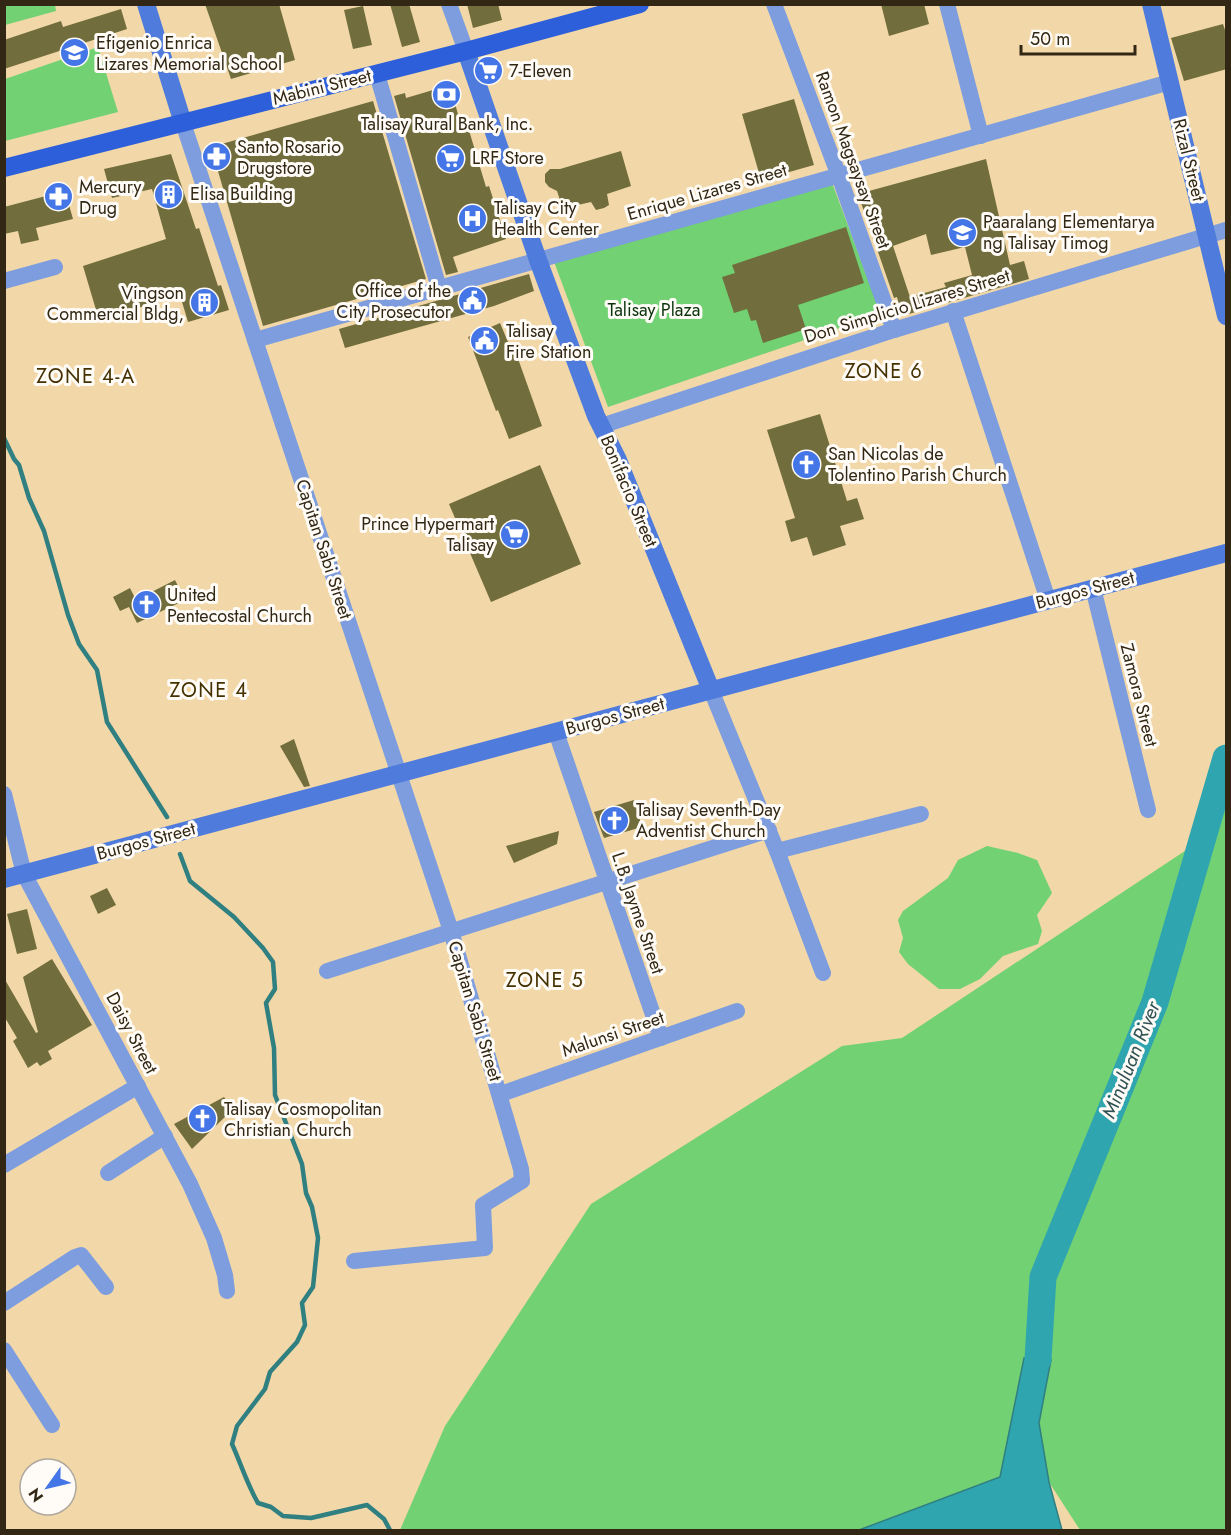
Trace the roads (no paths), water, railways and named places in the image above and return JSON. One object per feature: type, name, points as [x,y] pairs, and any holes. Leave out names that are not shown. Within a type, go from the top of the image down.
[{"type":"main road","name":"Mabini Street","points":[[4,168],[377,74],[639,4]]},
{"type":"street","name":"Capitan Sabi Street","points":[[146,4],[183,123],[451,931],[501,1094],[521,1169],[522,1180],[483,1205],[485,1248],[354,1261]]},
{"type":"street","name":"Bonifacio Street","points":[[449,4],[538,260],[596,416],[618,460],[769,830],[824,973]]},
{"type":"street","name":"Ramon Magsaysay Street","points":[[774,4],[894,330]]},
{"type":"street","points":[[947,4],[981,136]]},
{"type":"street","name":"Rizal Street","points":[[1151,4],[1227,316]]},
{"type":"street","points":[[377,74],[439,288]]},
{"type":"street","name":"Enrique Lizares Street","points":[[255,340],[1170,82]]},
{"type":"street","name":"Don Simplicio Lizares Street","points":[[601,426],[953,311],[1227,230]]},
{"type":"street","points":[[4,281],[55,267]]},
{"type":"street","points":[[953,311],[1048,600]]},
{"type":"street","name":"Burgos Street","points":[[4,879],[1227,553]]},
{"type":"street","name":"Zamora Street","points":[[1093,588],[1148,810]]},
{"type":"street","name":"L.B. Jayme Street","points":[[556,732],[661,1038]]},
{"type":"street","name":"Daisy Street","points":[[4,794],[24,874],[203,1210],[220,1257],[227,1291]]},
{"type":"street","points":[[777,851],[921,814]]},
{"type":"street","points":[[327,971],[769,830]]},
{"type":"street","name":"Malunsi Street","points":[[501,1094],[737,1011]]},
{"type":"street","points":[[4,1165],[138,1086]]},
{"type":"street","points":[[108,1173],[165,1136]]},
{"type":"street","points":[[4,1303],[81,1255],[106,1287]]},
{"type":"street","points":[[4,1350],[52,1425]]},
{"type":"water","points":[[1024,1358],[1051,1360],[1039,1423],[1049,1482],[1062,1530],[859,1530],[1000,1477]]},
{"type":"waterway","points":[[4,438],[19,465],[29,498],[44,531],[68,615],[79,644],[97,670],[107,722],[167,817]]},
{"type":"waterway","name":"Minuluan River","points":[[1038,1359],[1043,1277],[1155,1002],[1226,758]]},
{"type":"waterway","points":[[180,854],[190,881],[234,917],[273,962],[275,989],[266,1003],[274,1048],[275,1095],[302,1164],[306,1193],[312,1207],[318,1238],[313,1287],[302,1303],[305,1325],[297,1342],[270,1372],[265,1389],[237,1426],[232,1444],[258,1503],[271,1507],[283,1516],[311,1518],[367,1505],[384,1519],[390,1530]]},
{"type":"place","name":"Efigenio Enrica Lizares Memorial School","points":[[75,53]]},
{"type":"place","name":"7-Eleven","points":[[488,71]]},
{"type":"place","name":"Talisay Rural Bank, Inc.","points":[[447,95]]},
{"type":"place","name":"Santo Rosario Drugstore","points":[[216,157]]},
{"type":"place","name":"LRF Store","points":[[451,158]]},
{"type":"place","name":"Elisa Building","points":[[169,194]]},
{"type":"place","name":"Mercury Drug","points":[[58,197]]},
{"type":"place","name":"Talisay City Health Center","points":[[473,218]]},
{"type":"place","name":"Paaralang Elementarya ng Talisay Timog","points":[[962,232]]},
{"type":"place","name":"Office of the City Prosecutor","points":[[472,301]]},
{"type":"place","name":"Vingson Commercial Bldg,","points":[[205,303]]},
{"type":"place","name":"Talisay Fire Station","points":[[485,341]]},
{"type":"place","name":"San Nicolas de Tolentino Parish Church","points":[[807,464]]},
{"type":"place","name":"Prince Hypermart Talisay","points":[[515,534]]},
{"type":"place","name":"United Pentecostal Church","points":[[146,605]]},
{"type":"place","name":"Talisay Seventh-Day Adventist Church","points":[[615,820]]},
{"type":"place","name":"Talisay Cosmopolitan Christian Church","points":[[203,1119]]},
{"type":"district","name":"ZONE 6","points":[[884,371]]},
{"type":"district","name":"ZONE 4-A","points":[[86,376]]},
{"type":"district","name":"ZONE 4","points":[[209,690]]},
{"type":"district","name":"ZONE 5","points":[[545,980]]},
{"type":"park label","name":"Talisay Plaza","points":[[654,310]]}]
